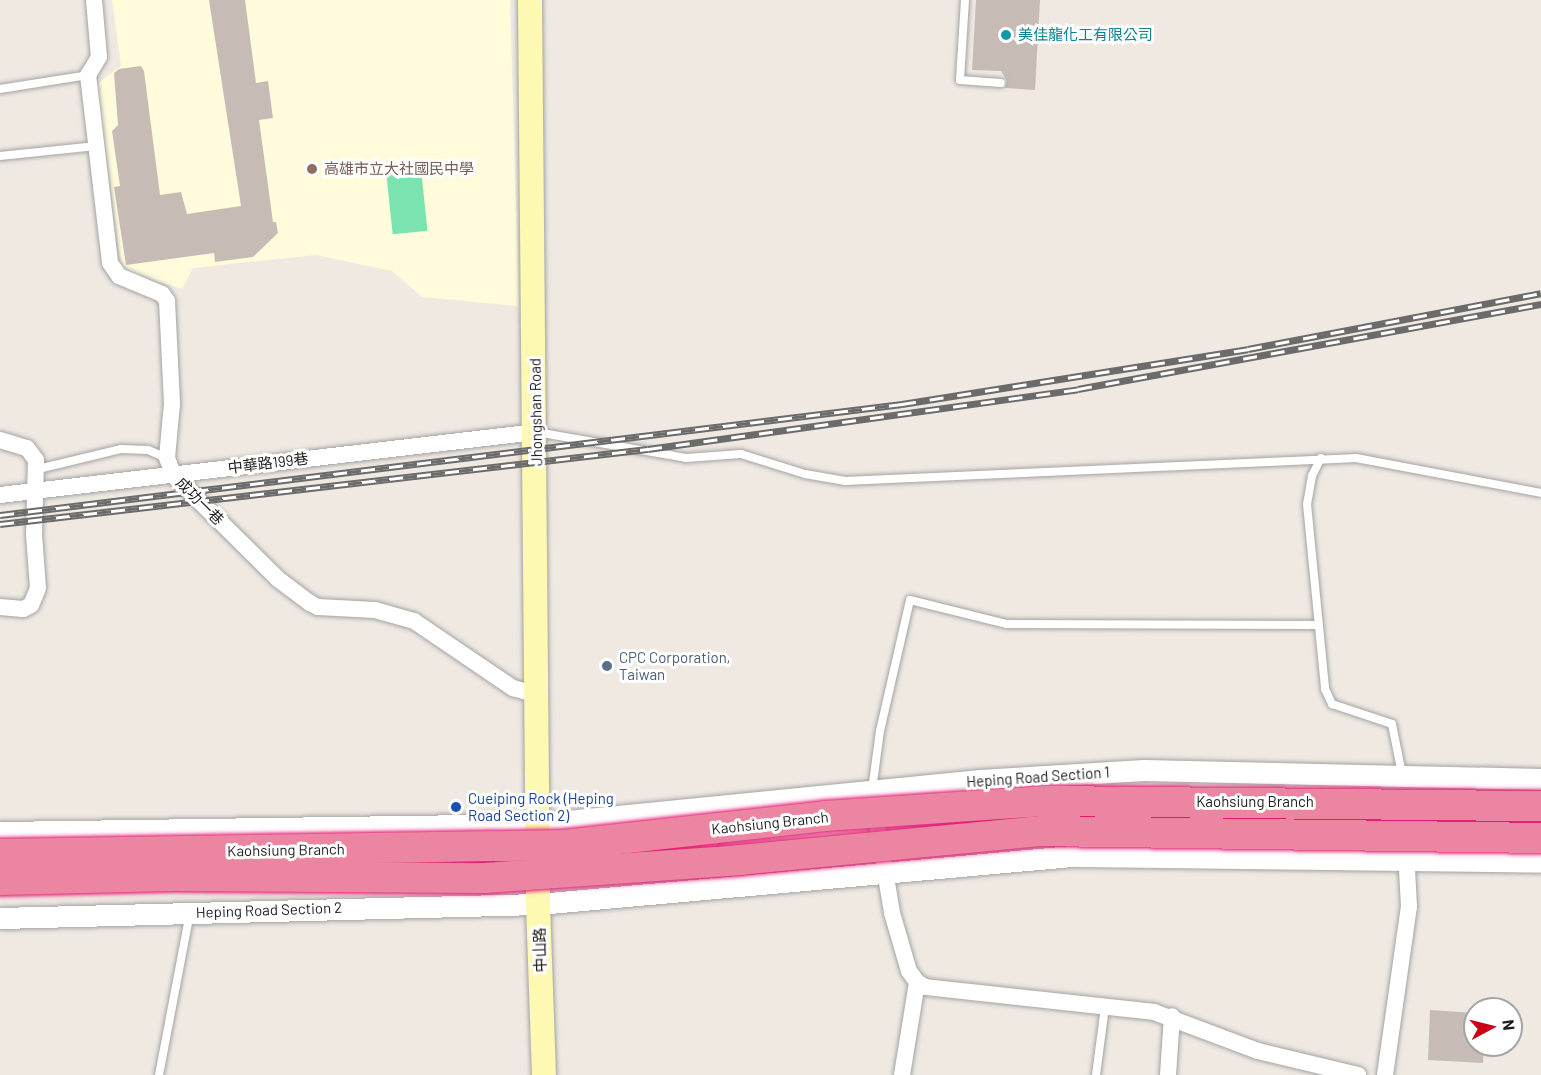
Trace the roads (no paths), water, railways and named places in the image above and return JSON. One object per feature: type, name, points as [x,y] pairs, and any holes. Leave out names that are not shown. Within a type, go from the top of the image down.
[{"type":"highway","name":"Kaohsiung Branch","points":[[0,854],[564,845],[825,816],[1046,801],[1541,806]]},
{"type":"highway","name":"Kaohsiung Branch","points":[[0,880],[182,876],[485,878],[740,860],[1043,831],[1541,838]]},
{"type":"main road","name":"Jhongshan Road","points":[[530,0],[536,432],[538,824]]},
{"type":"main road","name":"中山路","points":[[538,824],[538,904],[544,1075]]},
{"type":"street","name":"成功一巷","points":[[94,0],[99,57],[88,75],[113,271],[162,294],[170,313],[172,404],[167,458],[173,474],[278,579],[310,603],[375,610],[414,621],[513,688],[537,695]]},
{"type":"street","name":"中華路199巷","points":[[0,495],[536,432]]},
{"type":"street","points":[[0,440],[27,448],[34,453],[36,597],[23,609],[0,607]]},
{"type":"street","name":"Heping Road Section 1","points":[[538,824],[980,780],[1144,770],[1541,779]]},
{"type":"street","points":[[1385,1075],[1409,907],[1403,777]]},
{"type":"street","points":[[872,792],[885,872],[900,943],[909,971],[917,982],[925,987],[1105,1006],[1172,1016],[1258,1051],[1358,1075]]},
{"type":"street","points":[[363,908],[422,868],[538,861],[699,846],[746,803]]},
{"type":"street","points":[[0,832],[538,824]]},
{"type":"street","points":[[538,904],[1072,856],[1541,862]]},
{"type":"street","name":"Heping Road Section 2","points":[[0,918],[538,904]]},
{"type":"street","points":[[902,1075],[917,982]]},
{"type":"street","points":[[1168,1075],[1172,1016]]},
{"type":"lane","points":[[965,0],[960,80],[1001,83]]},
{"type":"lane","points":[[0,89],[88,75]]},
{"type":"lane","points":[[0,156],[96,146]]},
{"type":"lane","points":[[536,432],[686,458],[741,454],[805,474],[845,481],[1262,465],[1321,458],[1356,458],[1541,493]]},
{"type":"lane","points":[[34,470],[122,449],[148,450],[167,458]]},
{"type":"lane","points":[[1321,458],[1312,476],[1307,504],[1329,699],[1337,706],[1392,724],[1403,777]]},
{"type":"lane","points":[[872,792],[880,731],[910,600],[1007,624],[1319,625]]},
{"type":"lane","points":[[159,1075],[190,913]]},
{"type":"lane","points":[[1096,1075],[1105,1006]]},
{"type":"railway","points":[[0,515],[902,404],[1248,349],[1541,293]]},
{"type":"railway","points":[[0,524],[648,449],[1078,389],[1541,304]]},
{"type":"place","name":"美佳龍化工有限公司","points":[[1006,35]]},
{"type":"place","name":"高雄市立大社國民中學","points":[[312,169]]},
{"type":"place","name":"CPC Corporation, Taiwan","points":[[607,666]]},
{"type":"place","name":"Cueiping Rock (Heping Road Section 2)","points":[[456,807]]}]
